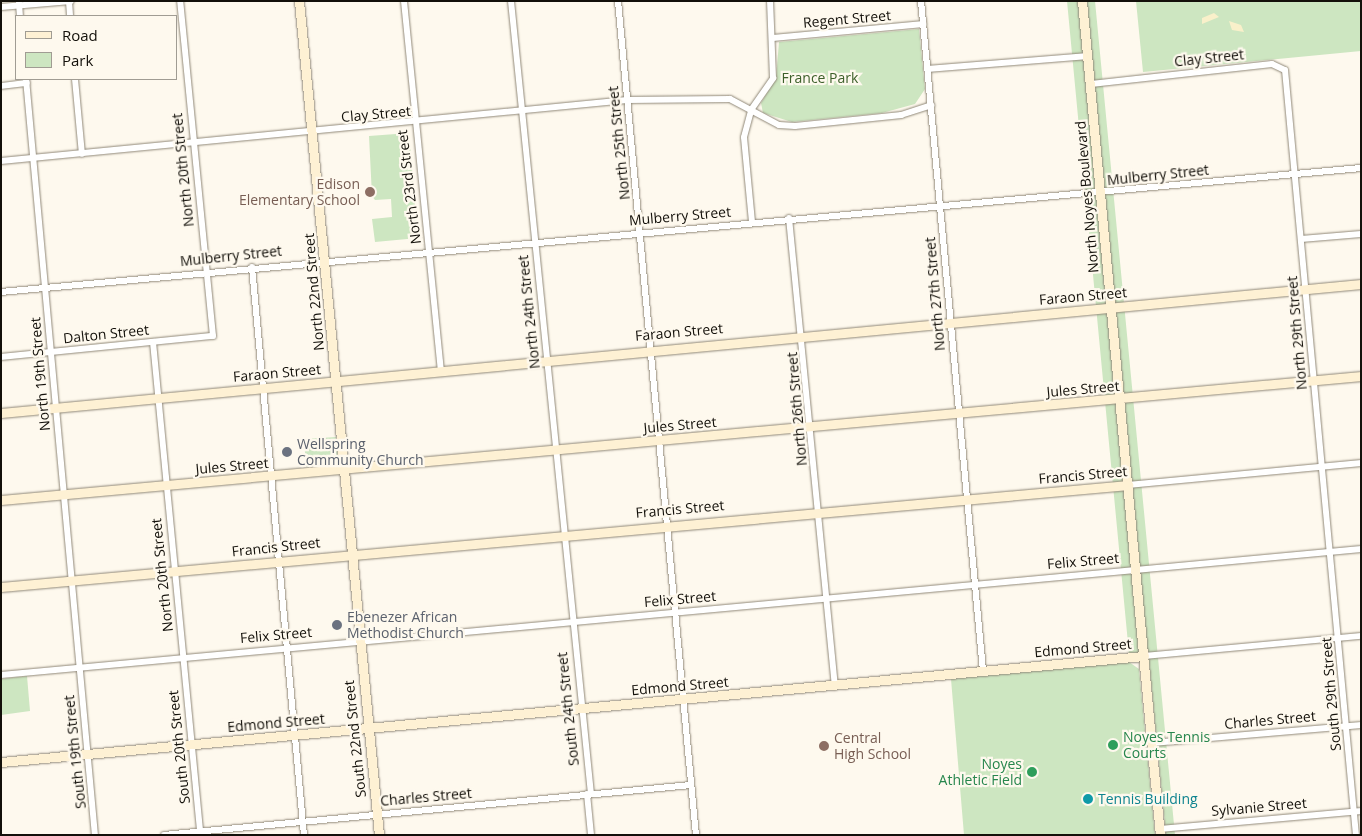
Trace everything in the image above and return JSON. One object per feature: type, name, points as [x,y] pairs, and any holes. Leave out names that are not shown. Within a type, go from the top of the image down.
[{"type":"main road","name":"North 22nd Street","points":[[299,1],[345,470],[359,640]]},
{"type":"main road","name":"North Noyes Boulevard","points":[[1082,1],[1160,832]]},
{"type":"main road","name":"Faraon Street","points":[[1,413],[652,348],[1361,284]]},
{"type":"main road","name":"Jules Street","points":[[1,500],[811,428],[1361,376]]},
{"type":"main road","name":"Francis Street","points":[[1,587],[666,524],[1128,485]]},
{"type":"main road","name":"South 22nd Street","points":[[359,640],[379,835]]},
{"type":"main road","name":"Edmond Street","points":[[1,762],[1144,656]]},
{"type":"street","points":[[1,7],[19,3],[70,1],[70,15]]},
{"type":"street","name":"North 20th Street","points":[[180,1],[213,336]]},
{"type":"street","name":"North 23rd Street","points":[[404,1],[441,370]]},
{"type":"street","name":"North 24th Street","points":[[511,1],[571,620]]},
{"type":"street","name":"North 25th Street","points":[[618,1],[652,348],[673,612],[696,835]]},
{"type":"street","points":[[752,222],[744,137],[751,110],[773,78],[774,38],[770,1]]},
{"type":"street","name":"North 27th Street","points":[[921,1],[949,322],[983,670]]},
{"type":"street","name":"Regent Street","points":[[774,38],[923,24]]},
{"type":"street","points":[[927,69],[1088,56]]},
{"type":"street","name":"Clay Street","points":[[1091,84],[1280,64],[1291,112]]},
{"type":"street","points":[[75,80],[82,154]]},
{"type":"street","points":[[1,86],[26,81]]},
{"type":"street","name":"North 19th Street","points":[[26,81],[79,667]]},
{"type":"street","name":"Clay Street","points":[[1,161],[415,123],[627,100],[730,98],[751,110]]},
{"type":"street","points":[[751,110],[779,125],[816,124],[901,115],[931,105]]},
{"type":"street","name":"North 29th Street","points":[[1291,112],[1313,381],[1331,552]]},
{"type":"street","name":"Mulberry Street","points":[[1,292],[429,250],[1101,193],[1361,168]]},
{"type":"street","name":"North 26th Street","points":[[789,218],[802,334],[835,685]]},
{"type":"street","points":[[1301,239],[1361,234]]},
{"type":"street","points":[[252,267],[285,647],[304,835]]},
{"type":"street","name":"Dalton Street","points":[[1,358],[213,336]]},
{"type":"street","name":"North 20th Street","points":[[153,342],[182,657]]},
{"type":"street","name":"Francis Street","points":[[1128,485],[1361,463]]},
{"type":"street","name":"Felix Street","points":[[1,675],[571,620],[1361,549]]},
{"type":"street","name":"South 29th Street","points":[[1331,552],[1346,726],[1357,811],[1356,835]]},
{"type":"street","name":"South 24th Street","points":[[571,620],[581,708],[591,835]]},
{"type":"street","name":"Edmond Street","points":[[1144,656],[1361,636]]},
{"type":"street","name":"South 20th Street","points":[[182,657],[200,833]]},
{"type":"street","name":"South 19th Street","points":[[79,667],[96,835]]},
{"type":"street","name":"Charles Street","points":[[1152,743],[1361,725]]},
{"type":"street","name":"Charles Street","points":[[164,835],[691,785]]},
{"type":"street","name":"Sylvanie Street","points":[[1160,832],[1357,811]]},
{"type":"green space","points":[[1067,1],[1095,1],[1175,835],[1166,835],[1148,652],[1129,654]]},
{"type":"green space","points":[[1136,1],[1361,1],[1361,51],[1143,72]]},
{"type":"green space","name":"France Park","points":[[919,29],[925,89],[915,104],[882,113],[792,122],[763,113],[761,103],[776,78],[779,42]]},
{"type":"green space","points":[[409,133],[418,238],[375,242],[372,219],[392,217],[391,199],[375,200],[372,196],[369,136]]},
{"type":"green space","points":[[336,437],[338,463],[306,467],[304,439]]},
{"type":"green space","points":[[1129,662],[1139,669],[1155,835],[964,835],[951,679]]},
{"type":"green space","points":[[27,676],[30,711],[1,715],[1,679]]},
{"type":"sand","points":[[1214,13],[1219,17],[1202,24],[1202,18]]},
{"type":"sand","points":[[1229,21],[1241,25],[1244,32],[1232,30]]},
{"type":"place","name":"Edison Elementary School","points":[[370,192]]},
{"type":"place","name":"Wellspring Community Church","points":[[287,452]]},
{"type":"place","name":"Ebenezer African Methodist Church","points":[[337,625]]},
{"type":"place","name":"Noyes Tennis Courts","points":[[1113,745]]},
{"type":"place","name":"Central High School","points":[[824,746]]},
{"type":"place","name":"Noyes Athletic Field","points":[[1032,772]]},
{"type":"place","name":"Tennis Building","points":[[1088,799]]}]
